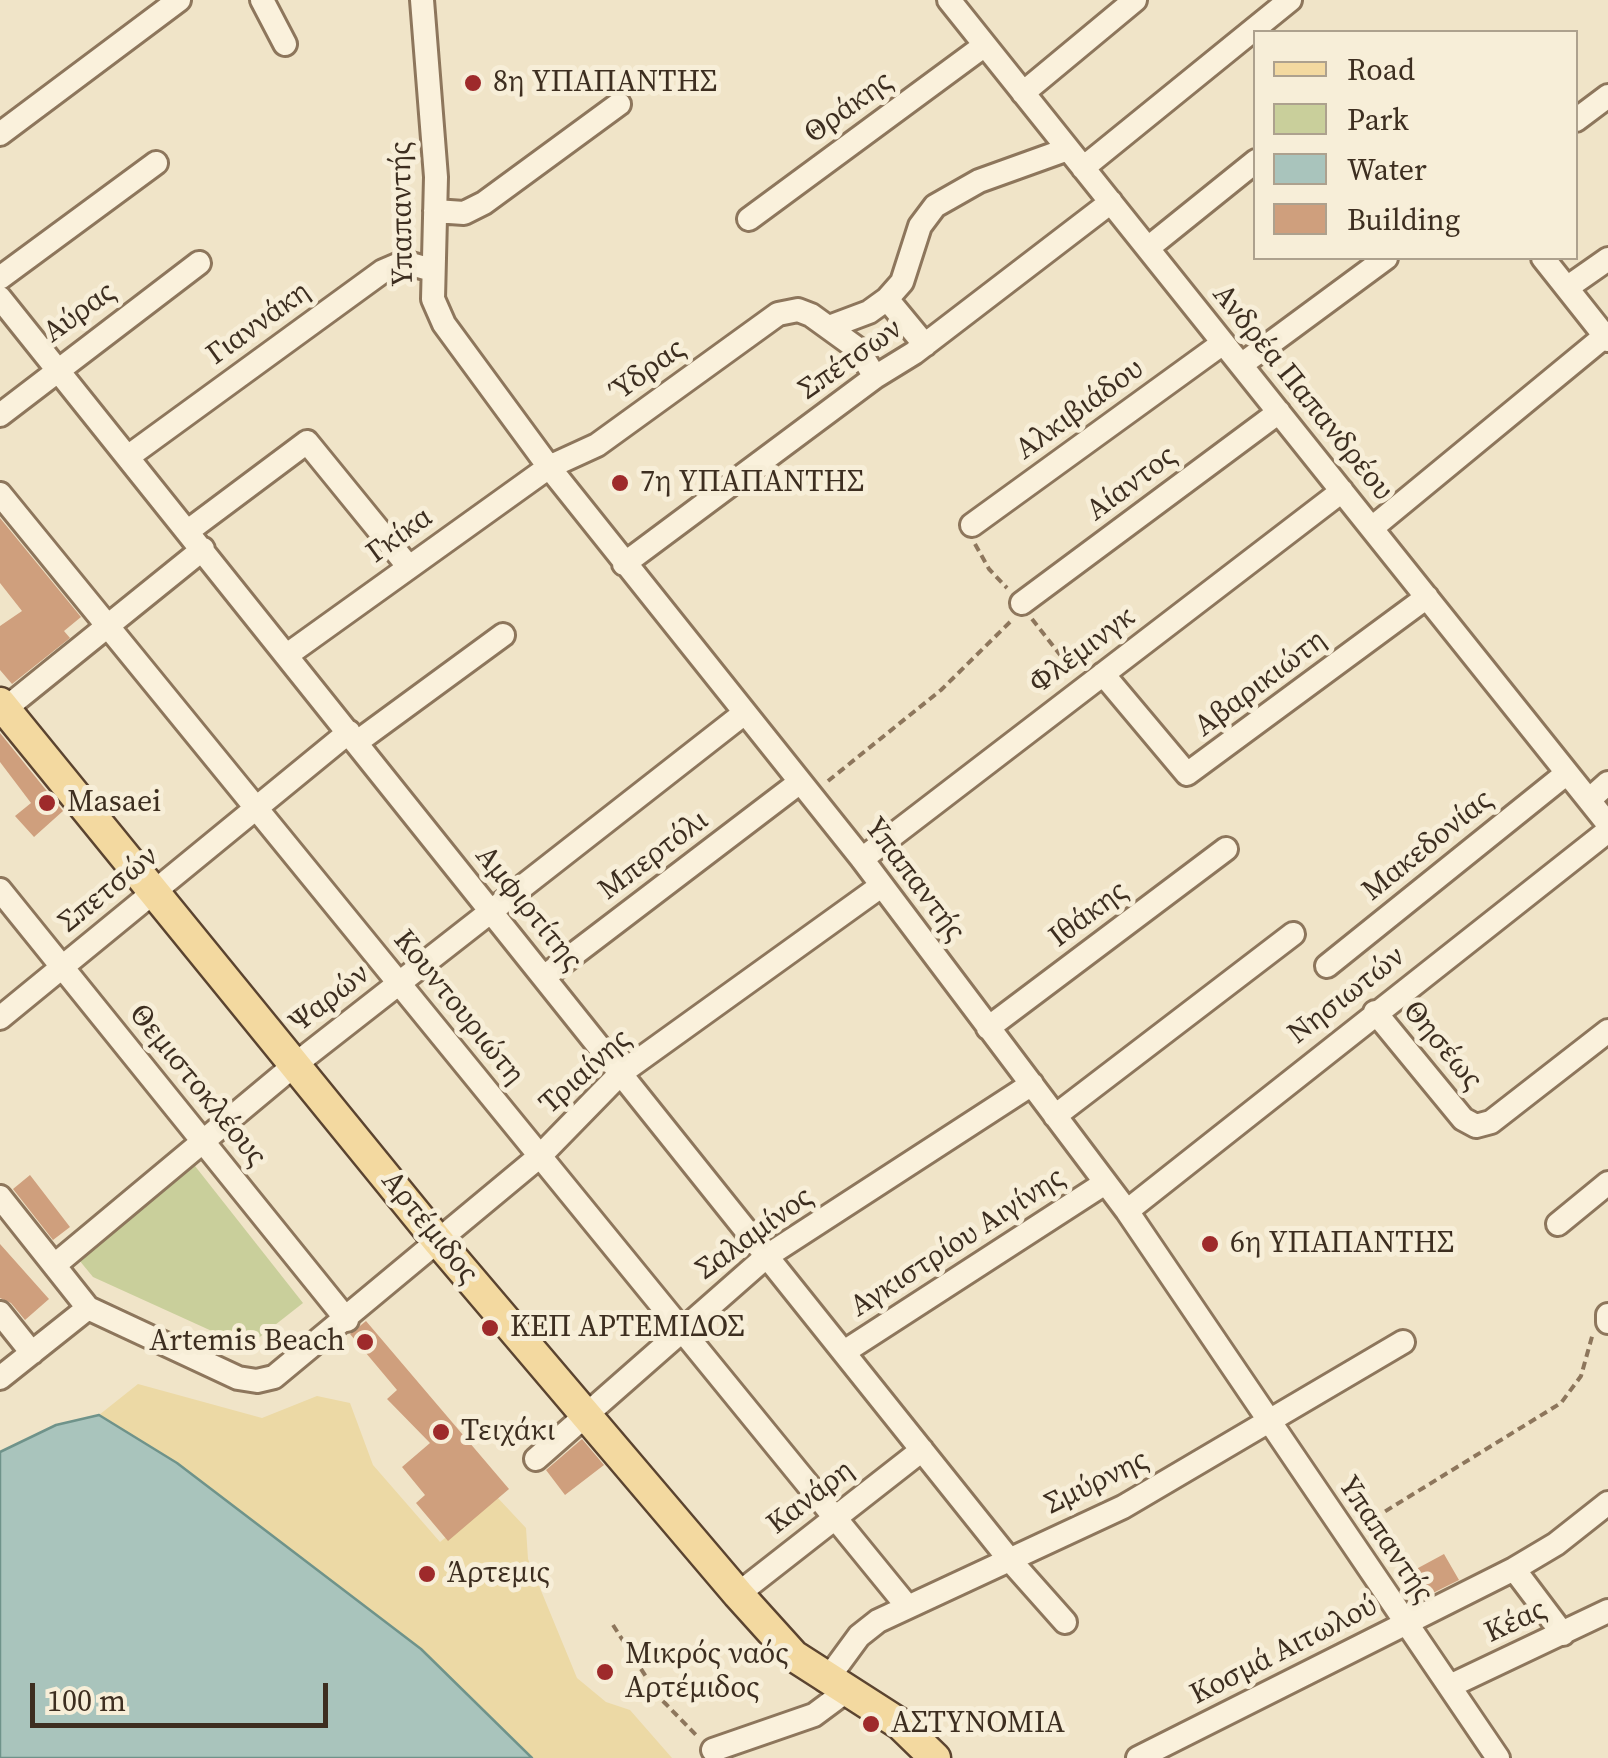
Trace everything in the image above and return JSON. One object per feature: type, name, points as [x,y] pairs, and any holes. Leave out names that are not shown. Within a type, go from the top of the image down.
[{"type":"main road","name":"Αρτέμιδος","points":[[2,708],[156,890],[438,1241],[738,1594],[794,1656],[900,1724],[935,1758]]},
{"type":"street","points":[[0,134],[179,0]]},
{"type":"street","points":[[262,0],[286,44]]},
{"type":"street","name":"Υπαπαντής","points":[[422,0],[435,211],[432,270],[434,299],[444,324],[548,467],[742,714],[862,859],[1127,1212],[1498,1758]]},
{"type":"street","name":"Ανδρέα Παπανδρέου","points":[[949,0],[1608,827]]},
{"type":"street","points":[[1023,93],[1136,0]]},
{"type":"street","points":[[1253,30],[1290,0]]},
{"type":"street","points":[[1084,168],[1253,30]]},
{"type":"street","name":"Θράκης","points":[[748,219],[985,45]]},
{"type":"street","points":[[1578,118],[1608,96]]},
{"type":"street","points":[[435,211],[464,213],[484,203],[620,104]]},
{"type":"street","points":[[829,327],[869,312],[902,282],[920,226],[935,206],[979,181],[1068,149]]},
{"type":"street","points":[[0,278],[156,162]]},
{"type":"street","points":[[1148,248],[1253,162]]},
{"type":"street","name":"Σπέτσων","points":[[624,564],[875,377],[924,345],[1111,202]]},
{"type":"street","points":[[1568,288],[1608,259]]},
{"type":"street","points":[[1241,365],[1383,260]]},
{"type":"street","points":[[1372,528],[1606,338],[1545,260]]},
{"type":"street","name":"Γιαννάκη","points":[[129,456],[383,270],[404,262],[432,270]]},
{"type":"street","name":"Αύρας","points":[[0,415],[199,263]]},
{"type":"street","name":"Αμφιρτίτης","points":[[0,298],[1008,1558],[1065,1622]]},
{"type":"street","points":[[886,299],[924,345]]},
{"type":"street","name":"Ύδρας","points":[[548,467],[597,445],[778,314],[798,310],[829,327]]},
{"type":"street","points":[[829,327],[858,349],[875,377]]},
{"type":"street","name":"Αλκιβιάδου","points":[[972,524],[1224,343]]},
{"type":"street","name":"Αίαντος","points":[[1022,603],[1279,412]]},
{"type":"street","points":[[2,708],[108,626],[196,540],[307,442],[408,566]]},
{"type":"street","name":"Γκίκα","points":[[287,655],[548,467]]},
{"type":"street","name":"Φλέμινγκ","points":[[862,859],[1342,491]]},
{"type":"street","name":"Κουντουριώτη","points":[[0,494],[907,1606]]},
{"type":"street","name":"Αβαρικιώτη","points":[[1102,674],[1187,774],[1427,597]]},
{"type":"street","name":"Σπετσών","points":[[0,1018],[256,808],[503,635]]},
{"type":"street","name":"Ψαρών","points":[[56,1264],[297,1063],[742,714]]},
{"type":"street","name":"Μακεδονίας","points":[[1327,966],[1567,773]]},
{"type":"street","points":[[1588,800],[1608,783]]},
{"type":"street","name":"Μπερτόλι","points":[[544,977],[807,790]]},
{"type":"street","name":"Νησιωτών","points":[[1127,1212],[1608,827]]},
{"type":"street","name":"Ιθάκης","points":[[988,1028],[1226,849]]},
{"type":"street","name":"Τριαίνης","points":[[88,1308],[248,1381],[274,1376],[540,1156],[622,1073],[880,886]]},
{"type":"street","name":"Θεμιστοκλέους","points":[[0,890],[346,1320]]},
{"type":"street","points":[[1055,1116],[1294,934]]},
{"type":"street","name":"Θησέως","points":[[1375,1012],[1463,1119],[1476,1126],[1491,1122],[1608,1031]]},
{"type":"street","name":"Σαλαμίνος","points":[[536,1459],[587,1418],[680,1328],[767,1256],[1032,1084]]},
{"type":"street","name":"Αγκιστρίου Αιγίνης","points":[[844,1352],[1105,1183]]},
{"type":"street","points":[[1558,1224],[1608,1183]]},
{"type":"street","points":[[0,1197],[88,1308],[0,1378]]},
{"type":"street","points":[[0,1314],[32,1353]]},
{"type":"street","name":"Σμύρνης","points":[[836,1686],[859,1636],[907,1606],[1123,1507],[1403,1342]]},
{"type":"street","name":"Κανάρη","points":[[738,1594],[922,1450]]},
{"type":"street","name":"Κοσμά Αιτωλού","points":[[1138,1758],[1514,1569],[1556,1544],[1608,1503]]},
{"type":"street","points":[[1514,1569],[1563,1634]]},
{"type":"street","name":"Κέας","points":[[1450,1686],[1608,1611]]},
{"type":"street","points":[[714,1750],[814,1715],[836,1686]]},
{"type":"path","points":[[807,790],[984,652],[1022,603]]},
{"type":"path","points":[[1346,1536],[1560,1404],[1581,1376],[1588,1342],[1607,1318]]},
{"type":"path","points":[[613,1625],[658,1697],[714,1750]]},
{"type":"green space","points":[[195,1166],[303,1303],[247,1347],[93,1277],[79,1260]]},
{"type":"sand","name":"Άρτεμις","points":[[138,1384],[262,1418],[317,1396],[350,1403],[373,1465],[440,1542],[497,1497],[526,1528],[528,1559],[577,1678],[606,1702],[630,1710],[672,1758],[532,1758],[421,1649],[177,1463],[99,1415]]},
{"type":"water","points":[[99,1415],[177,1463],[421,1649],[532,1758],[0,1758],[0,1452],[56,1425]]},
{"type":"building","points":[[0,518],[81,617],[64,631],[70,638],[12,684],[0,670],[0,626],[22,611],[0,583]]},
{"type":"building","points":[[0,733],[63,811],[34,837],[15,816],[31,803],[0,762]]},
{"type":"building","points":[[30,1175],[70,1227],[53,1240],[13,1189]]},
{"type":"building","points":[[0,1244],[49,1299],[25,1320],[11,1303],[0,1298]]},
{"type":"building","name":"Τειχάκι","points":[[366,1321],[509,1489],[448,1541],[416,1503],[425,1495],[402,1467],[430,1443],[387,1399],[397,1390],[350,1334]]},
{"type":"building","points":[[582,1439],[604,1465],[565,1495],[546,1470]]},
{"type":"building","points":[[1444,1554],[1459,1580],[1429,1595],[1422,1584],[1413,1586],[1407,1574]]},
{"type":"place","name":"8η ΥΠΑΠΑΝΤΗΣ","points":[[473,83]]},
{"type":"place","name":"7η ΥΠΑΠΑΝΤΗΣ","points":[[620,483]]},
{"type":"place","name":"Masaei","points":[[47,803]]},
{"type":"place","name":"6η ΥΠΑΠΑΝΤΗΣ","points":[[1210,1244]]},
{"type":"place","name":"ΚΕΠ ΑΡΤΕΜΙΔΟΣ","points":[[490,1328]]},
{"type":"place","name":"Artemis Beach","points":[[365,1342]]},
{"type":"place","name":"Τειχάκι","points":[[441,1432]]},
{"type":"place","name":"Άρτεμις","points":[[427,1574]]},
{"type":"place","name":"Μικρός ναός Αρτέμιδος","points":[[605,1672]]},
{"type":"place","name":"ΑΣΤΥΝΟΜΙΑ","points":[[871,1724]]}]
